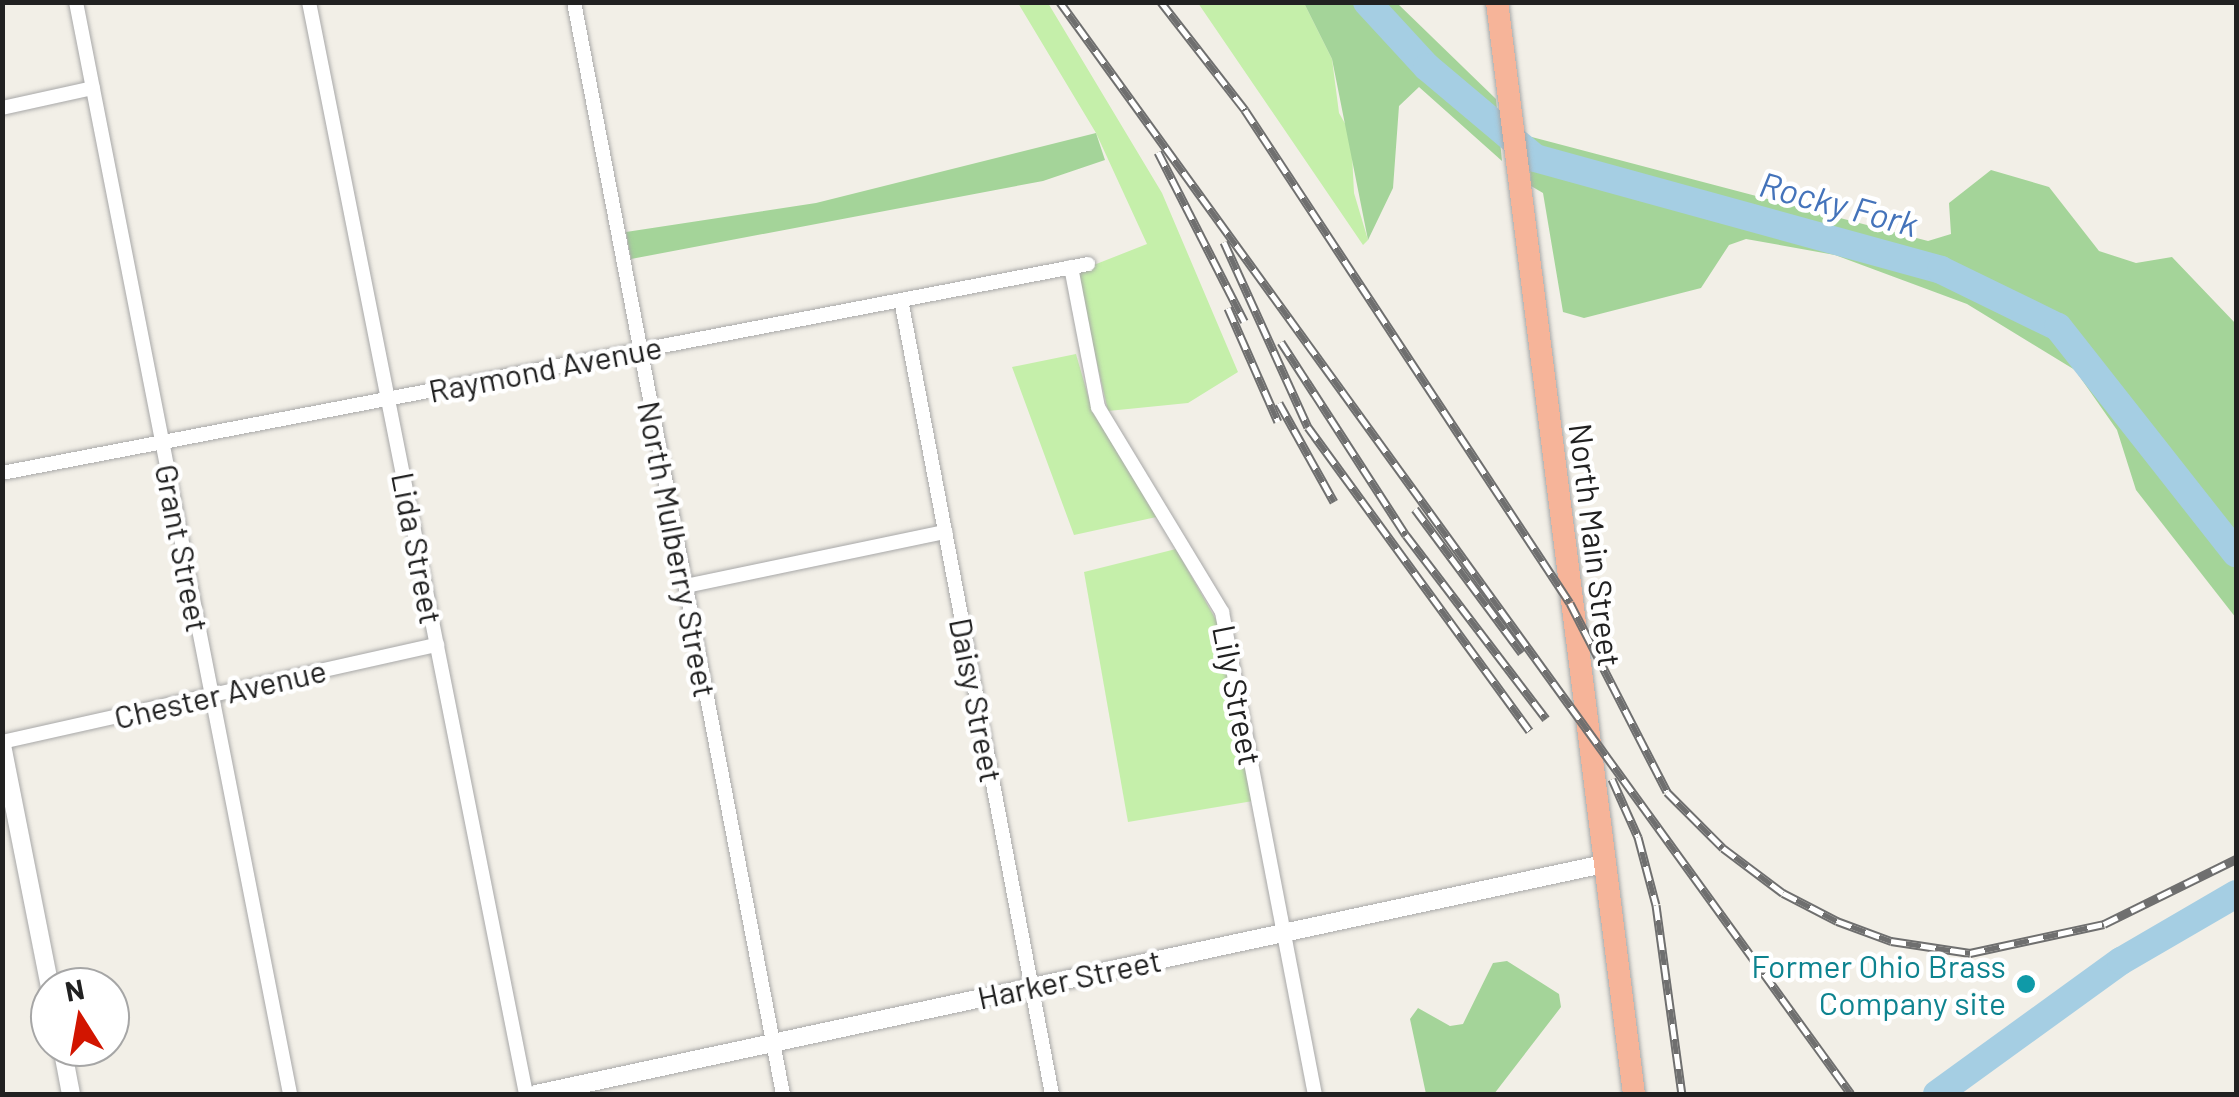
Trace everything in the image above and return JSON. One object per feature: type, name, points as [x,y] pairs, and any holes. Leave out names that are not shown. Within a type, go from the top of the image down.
[{"type":"highway","name":"North Main Street","points":[[1497,2],[1634,1094]]},
{"type":"street","name":"Grant Street","points":[[76,2],[290,1094]]},
{"type":"street","name":"Lida Street","points":[[309,2],[526,1094]]},
{"type":"street","name":"North Mulberry Street","points":[[574,2],[783,1094]]},
{"type":"street","points":[[2,108],[93,88]]},
{"type":"street","name":"Raymond Avenue","points":[[2,473],[640,350],[902,304],[1088,264]]},
{"type":"street","name":"Lily Street","points":[[1071,267],[1098,407],[1222,612],[1315,1094]]},
{"type":"street","name":"Daisy Street","points":[[902,304],[1052,1094]]},
{"type":"street","points":[[686,586],[945,532]]},
{"type":"street","name":"Chester Avenue","points":[[2,743],[437,645]]},
{"type":"street","points":[[2,743],[46,967]]},
{"type":"street","name":"Harker Street","points":[[536,1094],[1603,864]]},
{"type":"street","points":[[66,1067],[71,1094]]},
{"type":"green space","points":[[1018,3],[1048,3],[1162,193],[1238,372],[1188,403],[1108,411],[1076,272],[1147,244],[1096,133]]},
{"type":"green space","points":[[1198,3],[1304,3],[1332,59],[1339,113],[1351,134],[1354,193],[1368,240],[1363,245]]},
{"type":"green space","points":[[1304,3],[1397,3],[1496,99],[1502,161],[1419,87],[1399,106],[1393,188],[1368,240],[1332,59]]},
{"type":"green space","points":[[1096,133],[1105,160],[1043,181],[631,259],[626,232],[816,203]]},
{"type":"green space","points":[[1528,136],[1928,241],[1951,234],[1949,203],[1991,170],[2049,187],[2099,251],[2136,263],[2172,257],[2236,324],[2236,618],[2136,490],[2117,430],[2075,370],[1967,304],[1835,255],[1746,239],[1729,245],[1701,288],[1584,318],[1563,312],[1543,193],[1531,186]]},
{"type":"green space","points":[[1076,354],[1093,413],[1161,516],[1074,535],[1012,367]]},
{"type":"green space","points":[[1176,549],[1220,627],[1253,801],[1128,822],[1084,572]]},
{"type":"green space","points":[[1507,961],[1559,994],[1561,1007],[1494,1094],[1426,1094],[1410,1019],[1418,1008],[1450,1026],[1463,1024],[1493,963]]},
{"type":"waterway","name":"Rocky Fork","points":[[1367,2],[1427,67],[1535,158],[1941,270],[2058,327],[2236,553]]},
{"type":"waterway","points":[[1937,1094],[2121,961],[2236,894]]},
{"type":"railway","points":[[1060,2],[1851,1094]]},
{"type":"railway","points":[[1161,2],[1245,110],[1570,603],[1667,792],[1723,848],[1783,893],[1837,921],[1891,941],[1970,953],[2104,924],[2236,859]]},
{"type":"railway","points":[[1158,152],[1244,321]]},
{"type":"railway","points":[[1224,242],[1308,427],[1530,731]]},
{"type":"railway","points":[[1228,308],[1278,422]]},
{"type":"railway","points":[[1281,342],[1406,535],[1546,719]]},
{"type":"railway","points":[[1279,403],[1334,502]]},
{"type":"railway","points":[[1415,509],[1522,653]]},
{"type":"railway","points":[[1612,779],[1638,837],[1656,905],[1682,1094]]},
{"type":"place","name":"Former Ohio Brass Company site","points":[[2026,984]]}]
